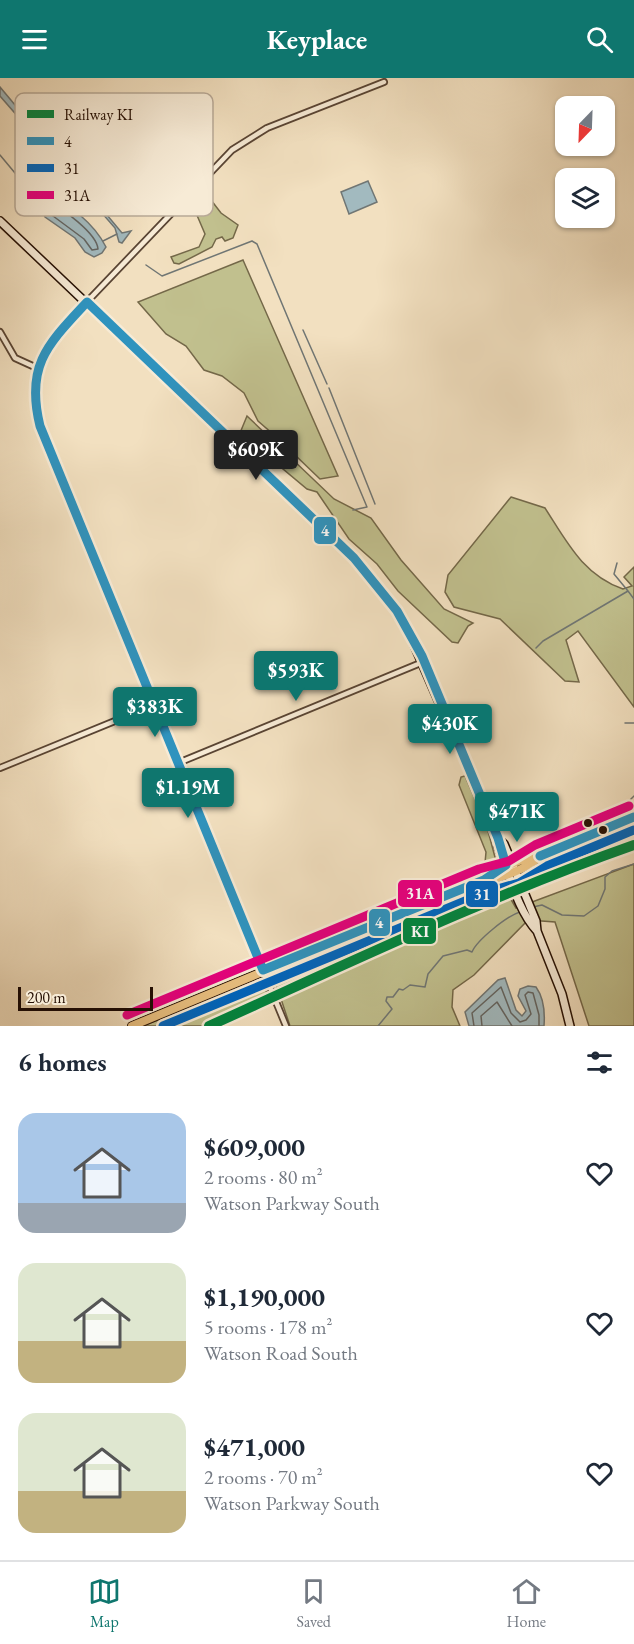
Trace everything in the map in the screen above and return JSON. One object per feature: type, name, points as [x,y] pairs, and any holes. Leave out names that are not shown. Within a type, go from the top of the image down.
[{"type":"main road","points":[[0,221],[354,558],[384,593],[408,631],[423,663],[498,838],[498,846],[511,868],[537,932],[562,994],[570,1026]]},
{"type":"main road","points":[[132,1026],[484,880],[487,874],[536,861],[540,856],[634,816]]},
{"type":"street","points":[[213,170],[248,138],[278,123],[384,82]]},
{"type":"street","points":[[169,216],[46,347],[37,368],[32,395],[37,422],[286,1026]]},
{"type":"street","points":[[0,332],[15,358],[37,368]]},
{"type":"street","points":[[178,763],[423,663]]},
{"type":"street","points":[[0,768],[154,705]]},
{"type":"shaded area","points":[[213,203],[221,213],[238,225],[233,238],[225,241],[222,237],[216,239],[212,247],[179,264],[174,263],[171,257],[199,247],[205,234],[197,216],[213,216]]},
{"type":"shaded area","points":[[243,260],[338,476],[320,479],[294,454],[290,443],[281,435],[273,434],[258,421],[244,393],[222,376],[204,370],[186,346],[166,334],[138,302]]},
{"type":"shaded area","points":[[247,416],[334,499],[371,518],[401,560],[444,609],[473,623],[468,626],[458,643],[452,642],[398,591],[377,564],[349,539],[317,492],[307,489],[240,433]]},
{"type":"shaded area","points":[[511,497],[545,508],[577,556],[609,583],[623,589],[632,586],[624,577],[634,567],[634,707],[578,631],[566,640],[579,682],[565,681],[500,619],[454,607],[445,592],[448,575]]},
{"type":"shaded area","points":[[465,776],[487,827],[496,861],[493,867],[437,893],[432,890],[433,883],[437,881],[439,884],[485,863],[486,852],[459,785],[461,777]]},
{"type":"shaded area","points":[[634,864],[634,1026],[589,1026],[555,922],[528,920],[474,975],[453,990],[452,1007],[460,1026],[290,1026],[280,996],[379,950],[509,896],[516,908]]},
{"type":"shaded area","points":[[499,881],[506,885],[508,892],[278,993],[273,974]]},
{"type":"shaded area","points":[[256,981],[264,986],[268,996],[203,1026],[143,1026]]},
{"type":"water","points":[[0,87],[15,105],[15,113],[0,96]]},
{"type":"water","points":[[368,181],[377,202],[349,214],[341,192]]},
{"type":"water","points":[[81,216],[95,230],[106,247],[102,253],[94,257],[85,252],[75,238],[45,217]]},
{"type":"water","points":[[105,216],[108,216],[122,233],[131,231],[122,243],[119,242],[115,228]]},
{"type":"water","points":[[505,978],[516,1010],[522,1016],[526,1011],[518,996],[520,989],[528,986],[536,987],[541,996],[544,1026],[469,1026],[465,1012],[498,980]]},
{"type":"waterway","points":[[0,155],[15,173]]},
{"type":"waterway","points":[[103,241],[117,234]]},
{"type":"waterway","points":[[146,265],[162,276],[252,241],[257,244],[367,507],[353,510]]},
{"type":"waterway","points":[[303,330],[327,384]]},
{"type":"waterway","points":[[329,388],[375,504]]},
{"type":"waterway","points":[[536,648],[543,641],[628,591],[614,574],[617,563]]},
{"type":"waterway","points":[[628,591],[634,599]]},
{"type":"waterway","points":[[625,723],[634,723]]},
{"type":"waterway","points":[[630,813],[627,803],[634,796]]},
{"type":"waterway","points":[[630,830],[633,824]]},
{"type":"waterway","points":[[533,907],[542,905],[562,915],[584,916],[598,906],[605,889],[605,877],[612,871],[634,864]]},
{"type":"waterway","points":[[378,1026],[392,1009],[386,1001],[387,997],[393,997],[399,989],[403,990],[410,985],[425,987],[428,974],[443,956],[467,950],[472,952],[493,929],[520,912]]},
{"type":"rail line","name":"KI","points":[[209,1026],[473,908],[634,845]]},
{"type":"transit line","name":"4","points":[[87,302],[354,558],[397,611],[422,656],[498,838],[506,865],[484,880],[263,970],[40,426],[36,405],[36,387],[43,357],[61,331],[87,302]]},
{"type":"transit line","name":"31A","points":[[127,1015],[479,869],[509,861],[535,845],[629,806]]},
{"type":"transit line","name":"4","points":[[540,856],[634,817]]},
{"type":"transit line","name":"31","points":[[163,1026],[487,892],[519,883],[547,866],[634,830]]}]
